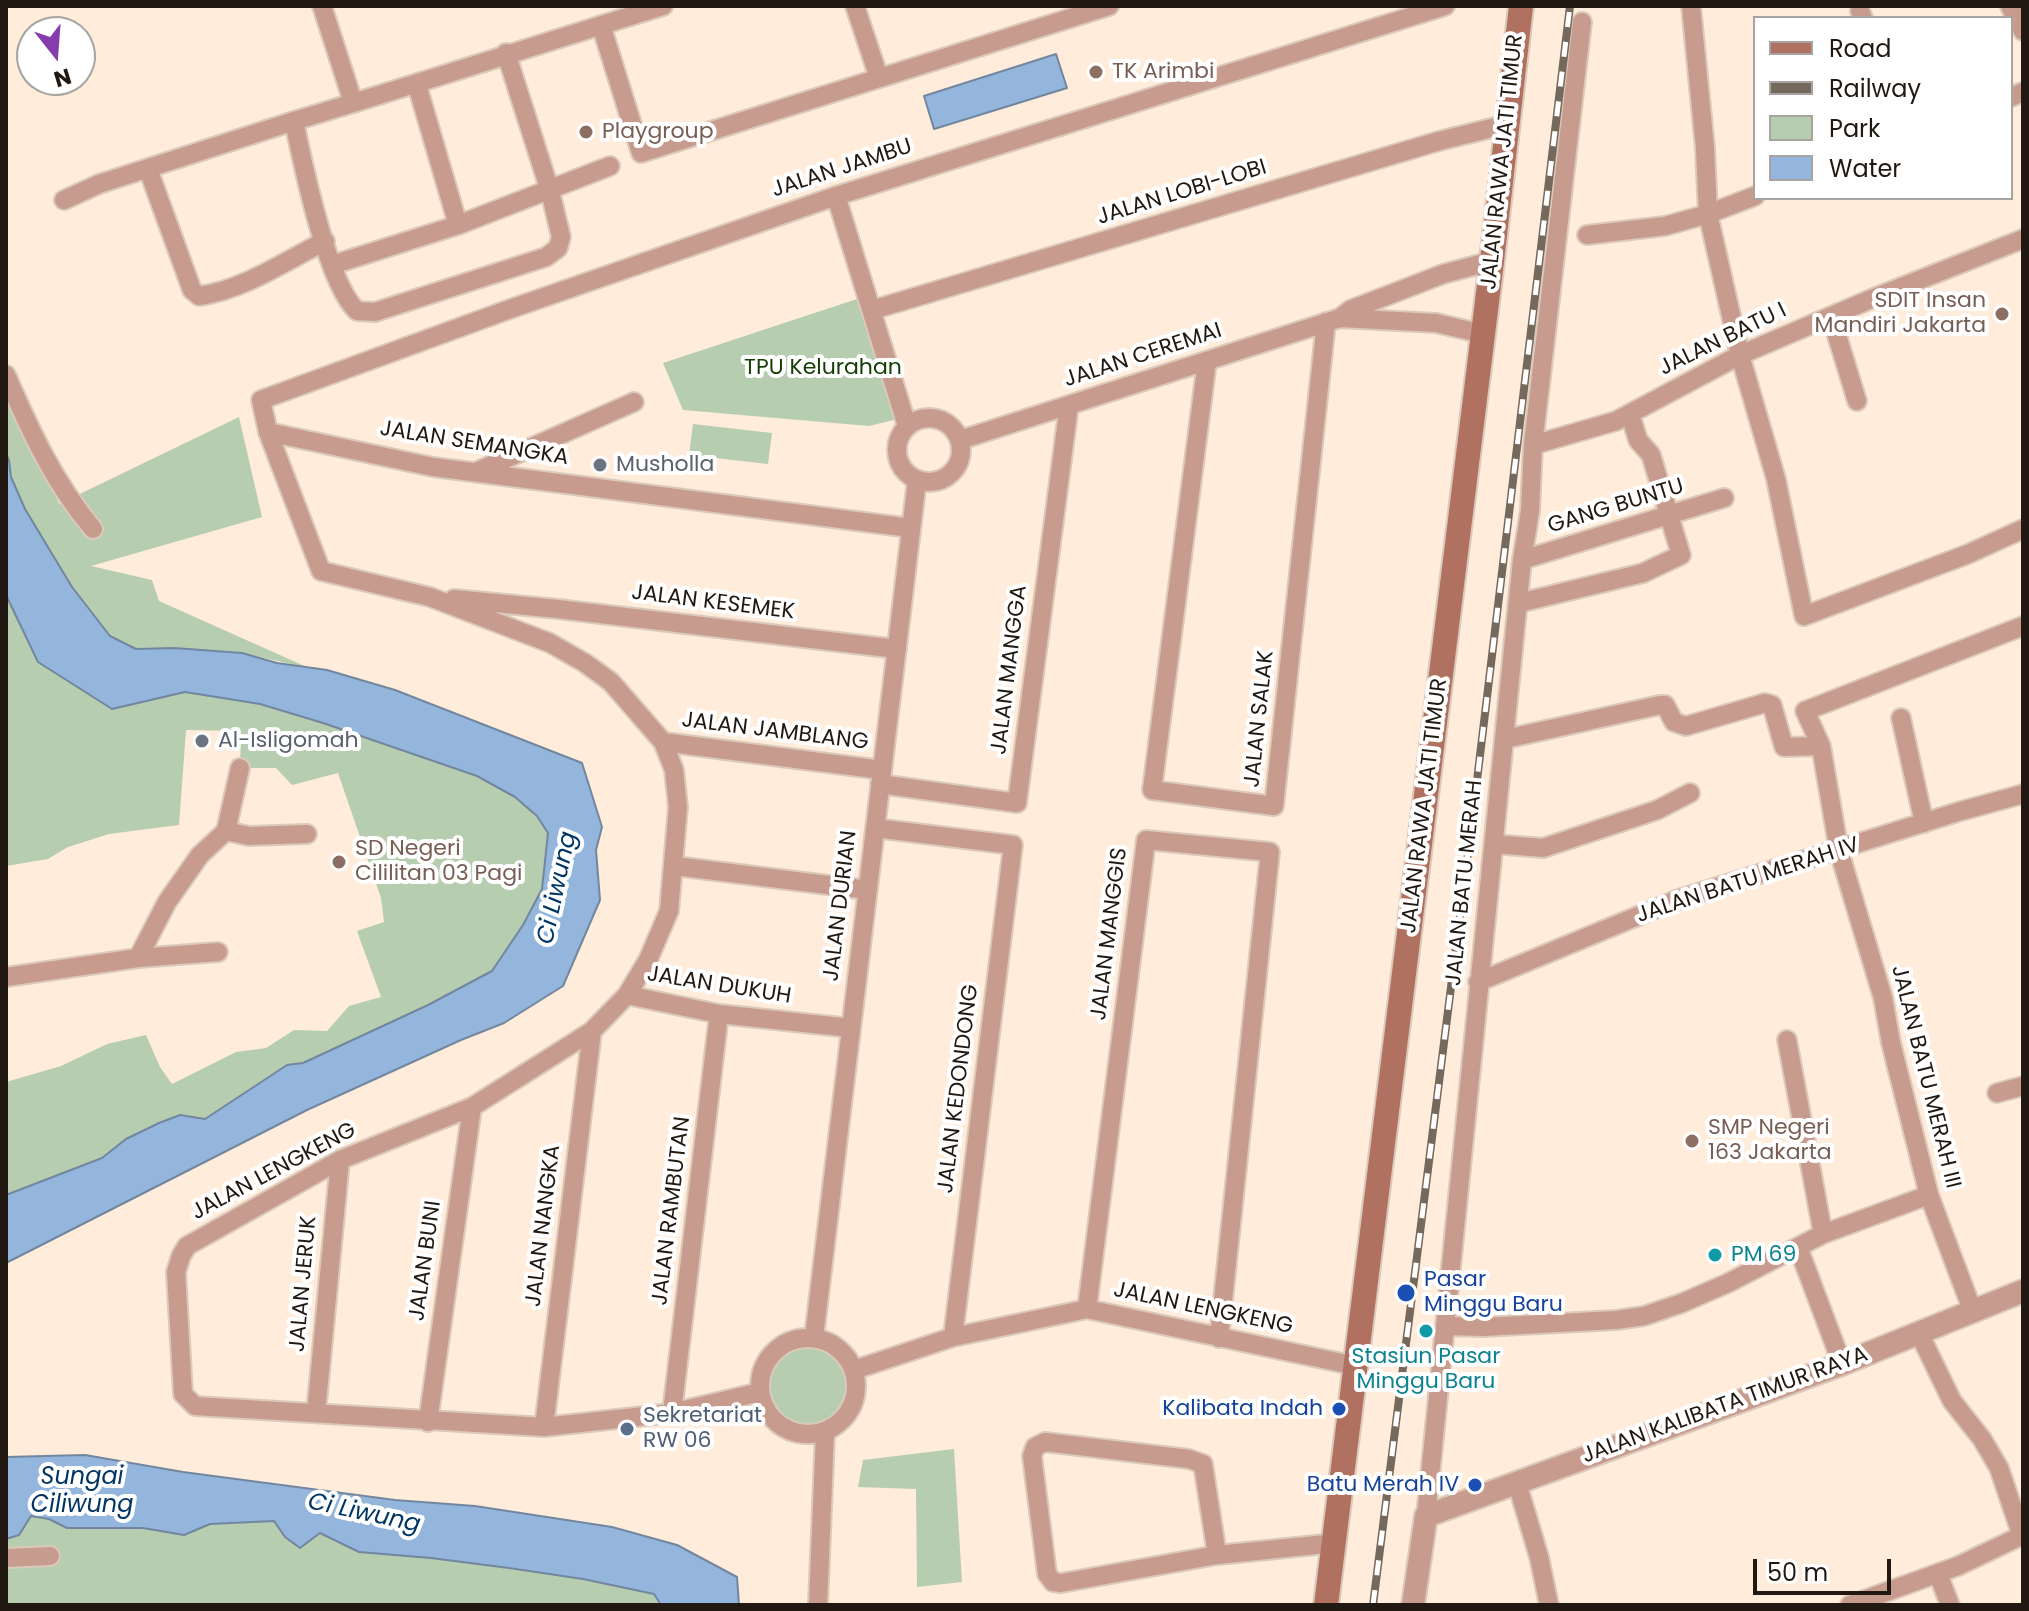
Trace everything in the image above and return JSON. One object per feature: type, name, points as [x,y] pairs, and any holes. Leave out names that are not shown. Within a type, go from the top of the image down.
[{"type":"main road","name":"JALAN RAWA JATI TIMUR","points":[[1326,1605],[1336,1543],[1521,6]]},
{"type":"street","points":[[322,6],[353,102]]},
{"type":"street","points":[[64,200],[99,184],[601,25],[633,10],[663,6]]},
{"type":"street","points":[[855,6],[879,78]]},
{"type":"street","points":[[601,25],[641,153],[1109,6]]},
{"type":"street","name":"JALAN JAMBU","points":[[261,400],[510,309],[836,196],[1445,6]]},
{"type":"street","points":[[1691,6],[1702,107],[1708,214],[1740,355],[1776,479],[1804,616],[1968,554],[2023,529]]},
{"type":"street","points":[[2010,6],[2023,31]]},
{"type":"street","name":"JALAN BATU MERAH","points":[[1446,1326],[1478,982],[1522,560],[1530,511],[1533,445],[1582,22]]},
{"type":"street","points":[[294,121],[332,265],[348,303],[357,311],[366,313],[546,257],[558,248],[561,237],[550,191],[506,53]]},
{"type":"street","points":[[417,85],[458,225]]},
{"type":"street","name":"JALAN LOBI-LOBI","points":[[872,310],[1439,141],[1508,124]]},
{"type":"street","points":[[332,265],[458,225],[610,166]]},
{"type":"street","points":[[148,169],[192,290],[199,296],[241,283],[325,241]]},
{"type":"street","points":[[836,196],[907,426]]},
{"type":"street","points":[[1587,235],[1665,226],[1753,197]]},
{"type":"street","name":"JALAN BATU I","points":[[1533,445],[1616,421],[1740,355],[2023,239]]},
{"type":"street","name":"JALAN CEREMAI","points":[[960,440],[1333,320],[1350,310],[1443,274],[1492,261]]},
{"type":"street","points":[[1831,316],[1857,401]]},
{"type":"street","name":"JALAN CEREMAI","points":[[1333,320],[1436,323],[1483,334]]},
{"type":"street","name":"JALAN SALAK","points":[[1207,361],[1152,790],[1274,806],[1333,320]]},
{"type":"street","points":[[6,375],[54,478],[93,529]]},
{"type":"street","name":"JALAN LENGKENG","points":[[261,400],[268,432],[321,571],[430,597],[550,643],[611,682],[663,742],[674,770],[678,807],[675,866],[669,911],[648,960],[627,995],[592,1031],[472,1107],[340,1160],[187,1246],[176,1272],[183,1394],[195,1406],[544,1427],[672,1413],[760,1392]]},
{"type":"street","points":[[475,472],[634,402]]},
{"type":"street","name":"JALAN MANGGA","points":[[881,777],[1017,803],[1069,405]]},
{"type":"street","points":[[1519,603],[1643,573],[1681,555],[1651,455],[1638,440],[1630,414]]},
{"type":"street","points":[[932,417],[945,421],[955,430],[962,452],[951,473],[941,480],[917,480],[906,473],[896,449],[899,436],[907,426],[918,419],[932,417]]},
{"type":"street","name":"JALAN SEMANGKA","points":[[268,432],[433,467],[911,528]]},
{"type":"street","name":"JALAN DURIAN","points":[[814,1337],[917,480]]},
{"type":"street","name":"GANG BUNTU","points":[[1522,560],[1724,498]]},
{"type":"street","name":"JALAN LENGKENG","points":[[430,597],[558,609]]},
{"type":"street","points":[[550,643],[558,609]]},
{"type":"street","name":"JALAN KESEMEK","points":[[558,609],[897,649]]},
{"type":"street","name":"JALAN BATU MERAH III","points":[[1973,1312],[1929,1195],[1891,1043],[1883,998],[1839,851],[1821,746],[1805,711],[2023,626]]},
{"type":"street","points":[[1505,739],[1660,705],[1665,705],[1674,722],[1686,726],[1765,703],[1772,705],[1784,747],[1821,746]]},
{"type":"street","points":[[1901,718],[1924,823]]},
{"type":"street","name":"JALAN JAMBLANG","points":[[663,742],[881,777]]},
{"type":"street","points":[[138,958],[167,902],[200,855],[226,831],[240,768]]},
{"type":"street","points":[[1494,844],[1543,848],[1657,810],[1690,793]]},
{"type":"street","name":"JALAN BATU MERAH IV","points":[[1478,982],[1679,899],[2023,794]]},
{"type":"street","name":"JALAN KEDONDONG","points":[[875,828],[1013,845],[953,1337]]},
{"type":"street","points":[[226,831],[249,836],[307,834]]},
{"type":"street","name":"JALAN MANGGIS","points":[[1087,1309],[1146,840],[1270,852],[1219,1338]]},
{"type":"street","points":[[675,866],[868,890]]},
{"type":"street","points":[[6,977],[138,958],[218,952]]},
{"type":"street","name":"JALAN DUKUH","points":[[627,995],[719,1014],[851,1028]]},
{"type":"street","name":"JALAN RAMBUTAN","points":[[672,1413],[719,1014]]},
{"type":"street","name":"JALAN NANGKA","points":[[544,1427],[592,1031]]},
{"type":"street","points":[[1787,1040],[1823,1234]]},
{"type":"street","points":[[1997,1093],[2023,1086]]},
{"type":"street","name":"JALAN BUNI","points":[[428,1422],[472,1107]]},
{"type":"street","name":"JALAN JERUK","points":[[316,1413],[340,1160]]},
{"type":"street","points":[[1413,1605],[1426,1516],[1446,1326],[1483,1327],[1644,1316],[1728,1283],[1823,1234],[1929,1195]]},
{"type":"street","points":[[1798,1247],[1842,1364]]},
{"type":"street","name":"JALAN KALIBATA TIMUR RAYA","points":[[1426,1516],[1842,1364],[2023,1291]]},
{"type":"street","name":"JALAN LENGKENG","points":[[854,1370],[953,1337],[1087,1309],[1356,1366]]},
{"type":"street","points":[[1850,1605],[1938,1574],[2022,1536],[1999,1468],[1982,1439],[1952,1401],[1919,1333]]},
{"type":"street","points":[[818,1605],[824,1439],[853,1407],[857,1388],[854,1370],[839,1348],[814,1337],[796,1339],[780,1346],[768,1359],[761,1374],[760,1392],[765,1408],[775,1422],[790,1431],[824,1439]]},
{"type":"street","points":[[1217,1555],[1203,1464],[1189,1459],[1045,1442],[1035,1447],[1032,1456],[1047,1574],[1053,1582],[1217,1555],[1336,1543]]},
{"type":"street","points":[[1517,1483],[1539,1557],[1549,1605]]},
{"type":"street","points":[[6,1558],[50,1556]]},
{"type":"street","points":[[1938,1574],[1950,1605]]},
{"type":"green space","name":"TPU Kelurahan","points":[[860,298],[898,419],[869,426],[683,410],[663,363]]},
{"type":"green space","points":[[6,374],[37,441],[59,504],[239,417],[262,517],[91,566],[152,580],[159,601],[309,668],[242,653],[174,648],[136,649],[110,636],[72,587],[25,509],[11,477],[6,454]]},
{"type":"green space","points":[[693,424],[772,433],[768,464],[689,455]]},
{"type":"green space","points":[[6,594],[112,709],[185,692],[260,704],[322,722],[475,776],[515,797],[538,816],[548,833],[542,889],[523,925],[492,971],[428,1005],[303,1063],[287,1065],[205,1119],[180,1115],[159,1123],[126,1139],[102,1158],[6,1195],[6,1082],[61,1066],[107,1044],[146,1035],[160,1067],[172,1084],[236,1052],[266,1048],[294,1030],[327,1031],[349,1006],[381,997],[357,931],[384,922],[381,898],[338,773],[292,785],[276,768],[240,768],[241,731],[186,730],[179,825],[109,834],[68,847],[48,859],[6,866]]},
{"type":"green space","points":[[808,1338],[826,1341],[842,1352],[853,1368],[856,1386],[853,1404],[842,1420],[826,1431],[808,1434],[790,1431],[774,1420],[763,1404],[760,1386],[763,1368],[774,1352],[790,1341]]},
{"type":"green space","points":[[954,1449],[962,1582],[917,1587],[916,1489],[858,1487],[863,1460]]},
{"type":"green space","points":[[31,1516],[49,1519],[67,1528],[143,1528],[184,1535],[210,1524],[275,1521],[285,1537],[320,1533],[359,1552],[431,1558],[583,1579],[654,1594],[661,1605],[6,1605],[6,1539],[19,1535]]},
{"type":"water","points":[[1056,54],[1067,88],[934,129],[924,96]]},
{"type":"water","name":"Ci Liwung","points":[[6,454],[11,477],[25,509],[72,587],[110,636],[136,649],[174,648],[242,653],[277,663],[327,670],[395,690],[582,763],[602,827],[596,850],[600,900],[563,986],[504,1023],[307,1110],[6,1263],[6,1195],[102,1158],[126,1139],[159,1123],[180,1115],[205,1119],[287,1065],[303,1063],[428,1005],[492,971],[523,925],[542,889],[548,833],[537,816],[515,797],[477,776],[323,723],[260,704],[185,692],[112,709],[38,662],[6,595]]},
{"type":"water","name":"Sungai Ciliwung","points":[[85,1455],[183,1472],[395,1500],[475,1506],[612,1527],[677,1545],[737,1577],[739,1605],[661,1605],[654,1594],[583,1579],[431,1558],[359,1552],[320,1533],[300,1548],[285,1537],[274,1521],[210,1524],[184,1535],[143,1528],[67,1528],[49,1519],[31,1516],[19,1535],[6,1539],[6,1457]]},
{"type":"railway","points":[[1373,1605],[1475,797],[1570,6]]},
{"type":"place","name":"TK Arimbi","points":[[1096,72]]},
{"type":"place","name":"Playgroup","points":[[586,132]]},
{"type":"place","name":"SDIT Insan Mandiri Jakarta","points":[[2002,314]]},
{"type":"place","name":"Musholla","points":[[600,465]]},
{"type":"place","name":"Al-Isligomah","points":[[202,741]]},
{"type":"place","name":"SD Negeri Cililitan 03 Pagi","points":[[339,862]]},
{"type":"place","name":"SMP Negeri 163 Jakarta","points":[[1692,1141]]},
{"type":"place","name":"PM 69","points":[[1715,1255]]},
{"type":"place","name":"Pasar Minggu Baru","points":[[1406,1293]]},
{"type":"place","name":"Stasiun Pasar Minggu Baru","points":[[1426,1331]]},
{"type":"place","name":"Kalibata Indah","points":[[1339,1409]]},
{"type":"place","name":"Sekretariat RW 06","points":[[627,1429]]},
{"type":"place","name":"Batu Merah IV","points":[[1475,1485]]}]
